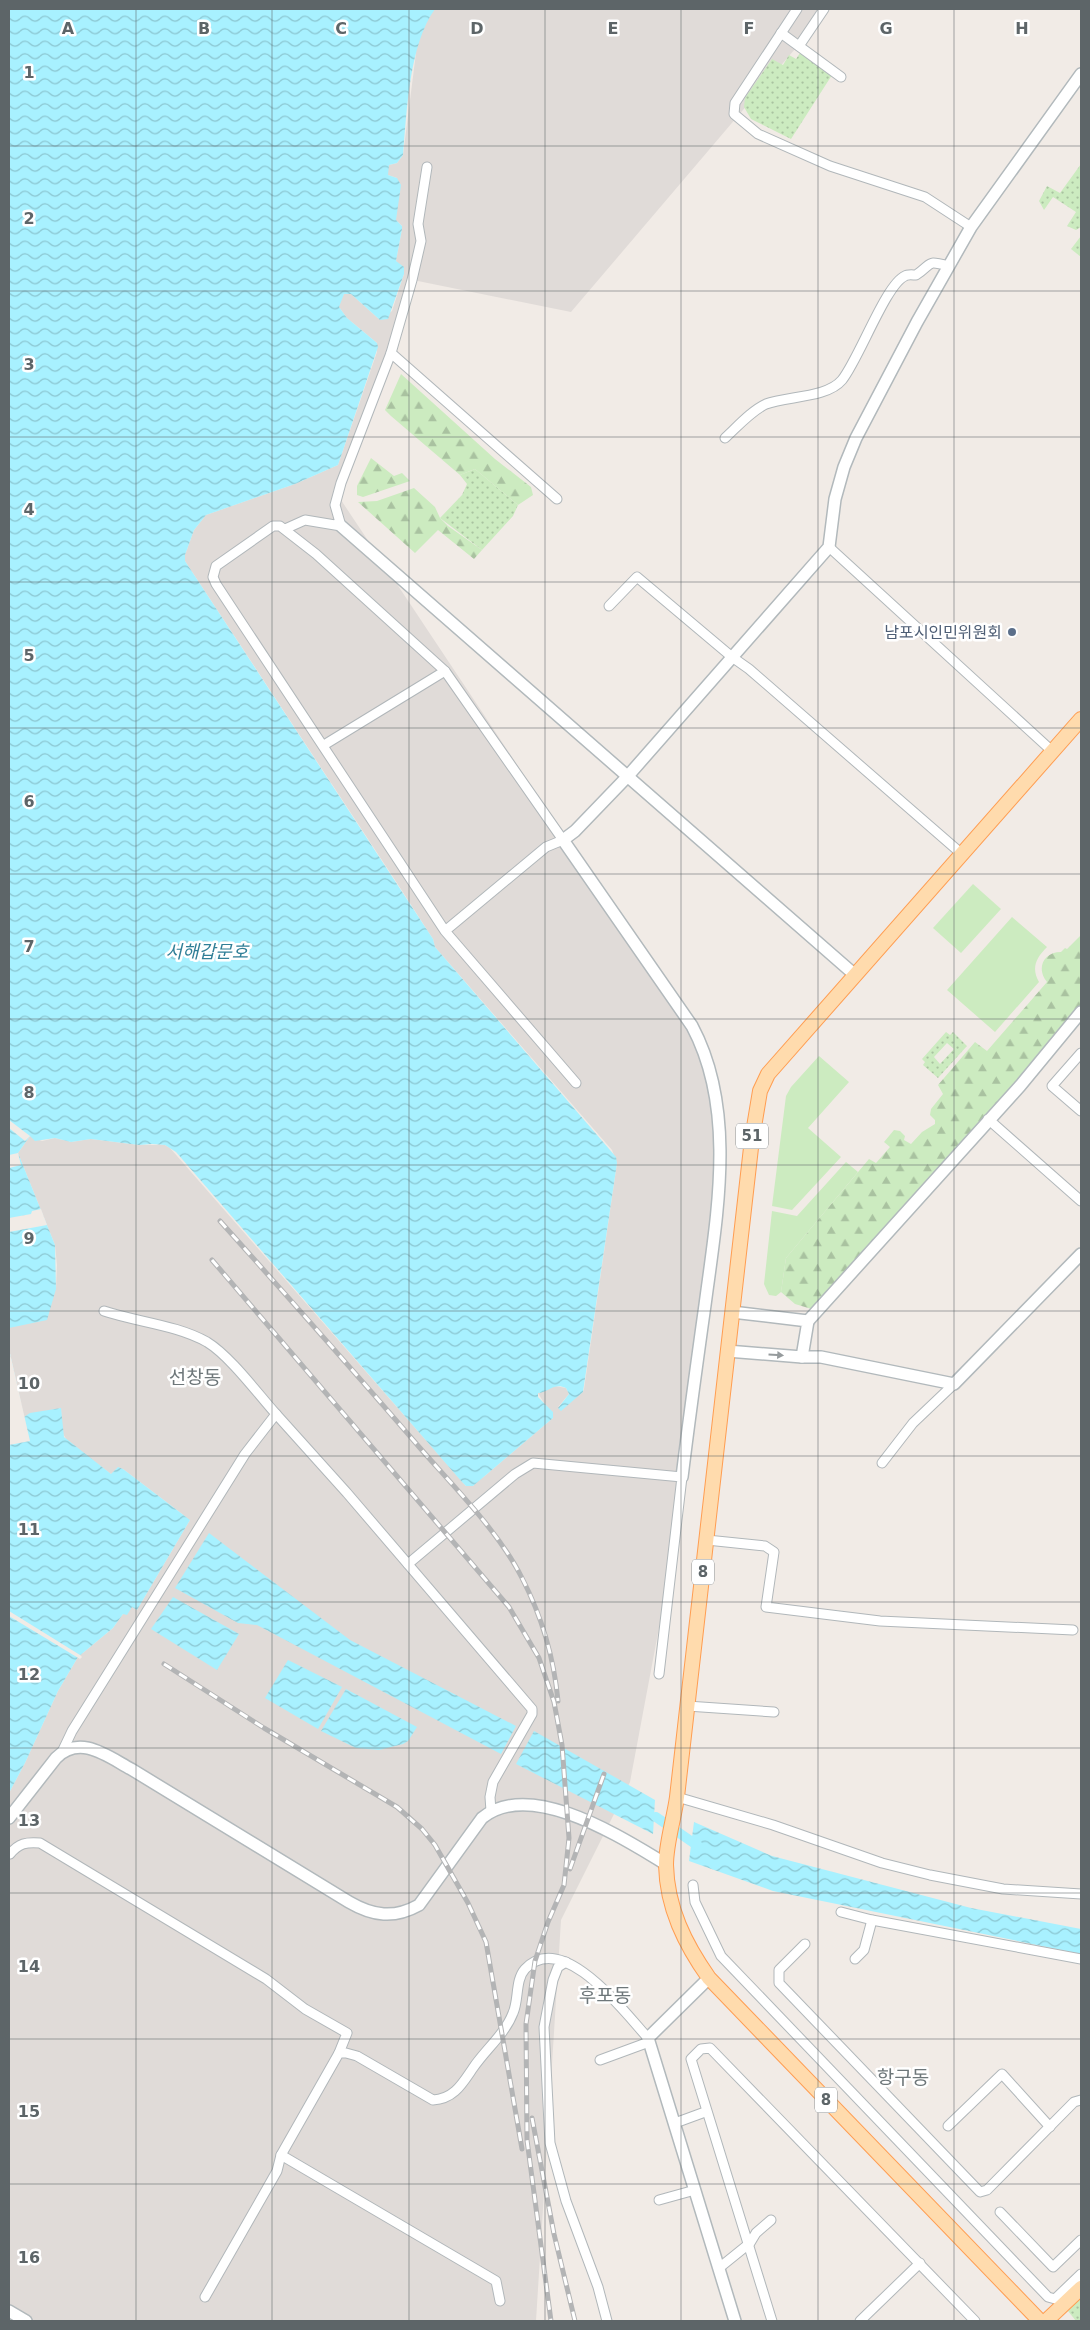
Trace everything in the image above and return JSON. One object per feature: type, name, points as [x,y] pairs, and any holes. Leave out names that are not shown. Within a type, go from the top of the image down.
[{"type":"main road","name":"51","points":[[730,1332],[752,1139],[760,1090],[768,1074],[1081,719]]},
{"type":"main road","name":"8","points":[[730,1332],[677,1797],[666,1864],[669,1892],[677,1921],[691,1953],[709,1978],[1040,2321]]},
{"type":"main road","points":[[1046,2321],[1081,2288]]},
{"type":"street","points":[[797,9],[735,103],[734,114],[740,121],[758,134],[830,166],[926,197],[971,227]]},
{"type":"street","points":[[799,46],[824,9]]},
{"type":"street","points":[[781,34],[842,77]]},
{"type":"street","points":[[445,931],[546,847],[575,832],[627,777],[829,547],[835,499],[856,438],[971,227],[1081,74]]},
{"type":"street","points":[[427,167],[418,224],[421,241],[391,353],[335,505],[342,526],[627,777],[855,974]]},
{"type":"street","points":[[725,438],[766,404],[828,389],[841,382],[856,360],[890,292],[898,281],[905,275],[916,275],[923,271],[927,264],[933,262],[949,266]]},
{"type":"street","points":[[391,353],[557,499]]},
{"type":"street","points":[[285,529],[305,520],[342,526]]},
{"type":"street","points":[[576,1083],[445,931],[213,577],[216,566],[273,526],[280,526],[285,529],[445,671],[692,1026],[706,1057],[712,1081],[719,1142],[718,1199],[659,1674]]},
{"type":"street","points":[[829,547],[1052,751]]},
{"type":"street","points":[[609,606],[637,576],[732,658],[749,669],[963,855]]},
{"type":"street","points":[[324,745],[445,671]]},
{"type":"street","points":[[802,1357],[808,1321],[988,1119],[1020,1086],[1081,1012]]},
{"type":"street","points":[[1081,1053],[1052,1086],[1081,1111]]},
{"type":"street","points":[[988,1119],[1081,1201]]},
{"type":"street","points":[[882,1463],[913,1423],[954,1384],[1081,1254]]},
{"type":"street","points":[[104,1311],[206,1342],[220,1351],[528,1703],[532,1714],[493,1782],[490,1796],[491,1811]]},
{"type":"street","points":[[732,1312],[808,1321]]},
{"type":"street","points":[[727,1351],[802,1357],[821,1356],[954,1384]]},
{"type":"street","points":[[9,1818],[62,1752],[72,1731],[198,1528],[245,1454],[276,1414]]},
{"type":"street","points":[[408,1564],[515,1474],[533,1462],[682,1477]]},
{"type":"street","points":[[707,1540],[765,1546],[774,1552],[766,1607],[880,1621],[1073,1630]]},
{"type":"street","points":[[687,1706],[774,1712]]},
{"type":"street","points":[[62,1752],[77,1746],[98,1751],[131,1769],[361,1909],[390,1916],[409,1911],[419,1905],[430,1892],[471,1831],[491,1811],[513,1804],[537,1806],[566,1814],[608,1831],[666,1864]]},
{"type":"street","points":[[677,1797],[781,1828],[882,1863],[930,1875],[1002,1889],[1081,1894]]},
{"type":"street","points":[[10,1854],[18,1845],[27,1842],[40,1844],[266,1979],[305,2009],[348,2033],[339,2053],[282,2154],[277,2171],[205,2297]]},
{"type":"street","points":[[693,1885],[695,1902],[721,1956],[1048,2297],[1055,2299],[1081,2274]]},
{"type":"street","points":[[841,1912],[872,1920],[1081,1959]]},
{"type":"street","points":[[855,1959],[864,1950],[872,1920]]},
{"type":"street","points":[[805,1944],[779,1970],[779,1983],[980,2192],[987,2190],[1074,2102],[1081,2100]]},
{"type":"street","points":[[339,2053],[346,2052],[358,2056],[433,2100],[444,2100],[452,2095],[460,2086],[480,2057],[503,2031],[517,2002],[518,1984],[523,1970],[535,1962],[551,1959],[566,1962],[591,1977],[649,2040],[735,2321]]},
{"type":"street","points":[[566,1962],[558,1967],[553,1980],[544,2026],[550,2143],[566,2201],[598,2287],[607,2321]]},
{"type":"street","points":[[600,2060],[649,2040],[709,1978]]},
{"type":"street","points":[[772,2321],[750,2243],[690,2059],[701,2049],[710,2048],[975,2321]]},
{"type":"street","points":[[948,2126],[1002,2074],[1050,2127]]},
{"type":"street","points":[[675,2123],[706,2112]]},
{"type":"street","points":[[282,2154],[496,2281],[500,2300]]},
{"type":"street","points":[[659,2200],[695,2190]]},
{"type":"street","points":[[1000,2212],[1054,2267],[1081,2240]]},
{"type":"street","points":[[719,2268],[750,2243],[756,2233],[771,2220]]},
{"type":"street","points":[[860,2321],[920,2263]]},
{"type":"street","points":[[9,2311],[26,2321]]},
{"type":"shaded area","points":[[356,9],[829,9],[571,312],[408,279],[341,500],[709,1053],[723,1136],[689,1468],[630,1782],[561,1920],[536,2321],[9,2321],[9,1793],[58,1691],[78,1657],[113,1628],[123,1614],[132,1607],[137,1610],[190,1520],[123,1469],[111,1474],[68,1442],[62,1432],[61,1408],[24,1417],[9,1349],[9,1328],[56,1289],[57,1265],[55,1245],[18,1153],[30,1136],[42,1141],[55,1138],[71,1142],[91,1139],[139,1145],[165,1145],[170,1148],[466,1486],[473,1486],[553,1418],[538,1393],[555,1386],[566,1388],[569,1394],[558,1407],[583,1392],[584,1389],[617,1163],[612,1150],[435,947],[433,939],[397,883],[185,561],[185,555],[194,530],[206,515],[295,484],[338,465],[377,352],[377,343],[347,318],[339,307],[341,299],[344,294],[351,294],[380,320],[392,311],[404,274],[396,261],[402,229],[402,226],[396,220],[397,178],[388,175],[388,170],[389,165],[397,163],[403,155],[416,53]]},
{"type":"green space","points":[[800,53],[832,75],[791,139],[751,119],[744,107],[745,98],[772,59],[783,65],[789,55],[796,59]]},
{"type":"green space","points":[[1081,164],[1081,227],[1076,230],[1067,226],[1076,212],[1053,197],[1044,210],[1039,201],[1047,186],[1060,193]]},
{"type":"green space","points":[[1081,236],[1081,257],[1071,249]]},
{"type":"green space","points":[[401,374],[495,459],[531,487],[533,495],[518,505],[475,469],[460,475],[391,416],[385,410]]},
{"type":"green space","points":[[371,458],[394,476],[402,473],[410,481],[363,497],[357,495],[357,486]]},
{"type":"green space","points":[[475,469],[518,505],[513,516],[482,550],[440,518],[462,495],[467,484],[460,475]]},
{"type":"green space","points":[[414,488],[435,507],[440,518],[448,526],[482,550],[474,559],[438,530],[415,553],[358,502],[377,501]]},
{"type":"green space","points":[[973,884],[1001,909],[961,953],[933,928]]},
{"type":"green space","points":[[1012,917],[1047,947],[1036,963],[1035,972],[1039,982],[995,1032],[947,990]]},
{"type":"green space","points":[[1081,935],[1081,1007],[1017,1083],[815,1310],[795,1304],[781,1292],[786,1258],[869,1159],[876,1163],[890,1147],[884,1142],[894,1130],[900,1131],[905,1136],[904,1140],[911,1144],[922,1132],[935,1124],[935,1120],[930,1115],[931,1109],[943,1094],[938,1085],[975,1042],[987,1051],[1047,982],[1042,972],[1043,962],[1046,958],[1061,952],[1065,948],[1067,949]]},
{"type":"green space","points":[[946,1032],[950,1035],[953,1032],[967,1046],[938,1078],[923,1065],[925,1062],[922,1059]],"holes":[[[947,1043],[954,1049],[940,1064],[934,1057]]]},
{"type":"green space","points":[[819,1056],[849,1082],[808,1128],[841,1157],[792,1210],[772,1206],[786,1096],[791,1087]]},
{"type":"green space","points":[[846,1162],[858,1172],[786,1258],[781,1292],[776,1296],[769,1295],[764,1284],[772,1211],[797,1216]]},
{"type":"green space","points":[[1081,2298],[1081,2321],[1076,2321],[1068,2311]]},
{"type":"water","name":"서해갑문호","points":[[9,9],[435,9],[426,24],[415,59],[408,99],[403,155],[397,163],[389,165],[388,175],[397,178],[401,185],[396,220],[402,226],[402,229],[396,261],[404,267],[404,274],[388,319],[380,320],[351,294],[344,294],[339,307],[347,318],[377,343],[378,347],[338,465],[295,484],[206,515],[194,530],[185,555],[185,561],[433,939],[435,947],[616,1157],[617,1163],[583,1392],[561,1411],[558,1408],[569,1394],[566,1388],[558,1386],[538,1393],[538,1397],[553,1412],[553,1418],[473,1486],[466,1486],[462,1482],[176,1152],[165,1145],[139,1145],[91,1139],[71,1142],[55,1138],[35,1141],[30,1136],[18,1153],[55,1245],[56,1289],[47,1320],[9,1328]]},
{"type":"water","points":[[9,1349],[24,1417],[30,1413],[61,1408],[64,1437],[111,1474],[118,1467],[123,1469],[190,1520],[137,1610],[132,1607],[127,1615],[123,1614],[113,1628],[78,1657],[58,1691],[9,1793]]},
{"type":"water","points":[[209,1533],[350,1640],[516,1726],[501,1754],[257,1625],[238,1623],[175,1588]]},
{"type":"water","points":[[173,1597],[239,1634],[217,1670],[151,1629]]},
{"type":"water","points":[[288,1660],[342,1687],[318,1729],[265,1698]]},
{"type":"water","points":[[346,1689],[417,1727],[408,1741],[379,1750],[356,1748],[321,1731]]},
{"type":"water","points":[[534,1731],[655,1800],[653,1834],[516,1764]]},
{"type":"water","points":[[694,1822],[772,1856],[971,1908],[1081,1929],[1081,1954],[773,1891],[689,1861]]},
{"type":"pier","points":[[9,1120],[30,1136],[25,1141],[9,1128]]},
{"type":"pier","points":[[18,1153],[21,1165],[9,1168],[9,1155]]},
{"type":"pier","points":[[41,1209],[47,1225],[9,1232],[9,1218],[31,1214],[32,1211]]},
{"type":"pier","points":[[9,1349],[30,1441],[9,1445]]},
{"type":"pier","points":[[9,1611],[82,1657],[80,1659],[9,1616]]},
{"type":"waterway","points":[[656,1817],[701,1848]]},
{"type":"railway","points":[[220,1221],[461,1494],[501,1544],[522,1578],[536,1608],[554,1669],[558,1701]]},
{"type":"railway","points":[[212,1260],[509,1607],[539,1658],[554,1702],[562,1745],[569,1838],[564,1885],[548,1922],[535,1961],[526,2024],[527,2140],[551,2321]]},
{"type":"railway","points":[[164,1664],[264,1728],[397,1807],[422,1829],[435,1845],[468,1903],[486,1942],[522,2149]]},
{"type":"railway","points":[[570,1869],[604,1774]]},
{"type":"railway","points":[[532,2118],[554,2234],[575,2321]]},
{"type":"place","name":"남포시인민위원회","points":[[1012,632]]},
{"type":"district","name":"선창동","points":[[195,1377]]},
{"type":"district","name":"후포동","points":[[605,1995]]},
{"type":"district","name":"항구동","points":[[903,2077]]}]
